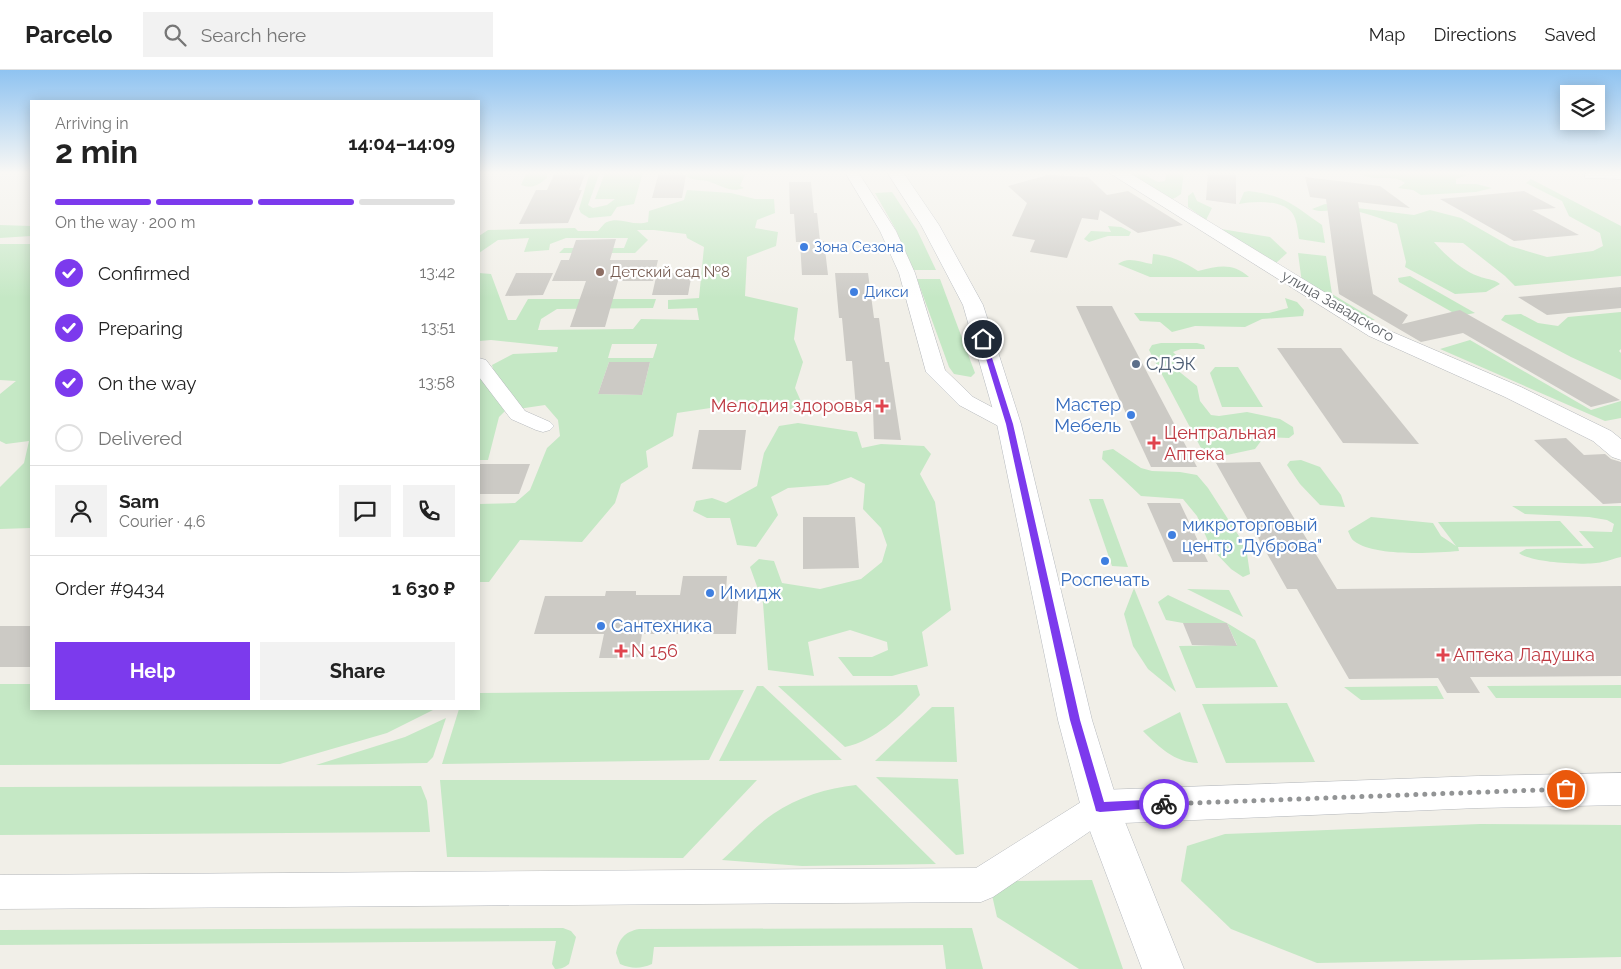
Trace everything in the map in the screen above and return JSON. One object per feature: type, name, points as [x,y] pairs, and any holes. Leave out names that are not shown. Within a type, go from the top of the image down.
[{"type":"main road","points":[[923,214],[972,305],[1009,424],[1075,720],[1100,807],[1163,969]]},
{"type":"main road","name":"улица Завадского","points":[[1184,214],[1376,332],[1611,434],[1621,452]]},
{"type":"main road","points":[[1100,807],[1478,792],[1621,789]]},
{"type":"street","points":[[877,214],[888,231],[907,273],[936,372],[966,401],[1009,424]]},
{"type":"street","points":[[480,365],[518,415],[544,426]]},
{"type":"street","points":[[0,892],[981,885],[1100,807]]},
{"type":"green space","points":[[583,214],[612,214],[611,216],[589,218]]},
{"type":"green space","points":[[649,214],[773,214],[757,220],[755,228],[778,232],[776,246],[747,257],[745,296],[798,308],[794,339],[803,362],[795,388],[803,406],[793,409],[748,412],[717,407],[677,413],[673,436],[646,451],[648,467],[621,484],[615,503],[582,542],[520,540],[489,582],[480,582],[480,504],[515,503],[530,490],[547,448],[560,436],[558,420],[545,405],[505,411],[499,417],[488,460],[480,460],[480,376],[496,378],[492,365],[513,354],[557,352],[558,347],[491,340],[480,341],[480,273],[491,274],[508,320],[516,320],[528,299],[656,299],[653,308],[557,309],[541,319],[538,330],[633,329],[641,319],[699,320],[697,308],[668,309],[668,300],[699,298],[704,247],[687,238],[686,234],[637,230],[648,240],[635,253],[559,253],[564,248],[624,248],[628,238],[566,238],[550,244],[549,250],[524,252],[529,238],[498,240],[480,252],[480,235],[488,230],[575,228],[578,231],[598,231],[612,220],[637,223],[648,222]],"holes":[[[612,344],[657,344],[653,358],[608,358]],[[609,362],[650,362],[642,395],[598,394]]]},
{"type":"green space","points":[[887,214],[906,214],[917,230],[936,270],[912,270],[896,230]]},
{"type":"green space","points":[[1198,214],[1209,214],[1206,220]]},
{"type":"green space","points":[[1293,214],[1307,214],[1322,225],[1325,243],[1299,239]]},
{"type":"green space","points":[[1366,214],[1445,214],[1461,218],[1510,246],[1547,257],[1593,251],[1603,246],[1600,233],[1568,214],[1598,214],[1621,226],[1621,276],[1515,286],[1463,243],[1434,242],[1448,257],[1472,274],[1500,284],[1486,292],[1455,294],[1405,267],[1406,262],[1397,224]]},
{"type":"green space","points":[[0,225],[30,226],[30,236],[0,238]]},
{"type":"green space","points":[[1108,226],[1121,227],[1131,232],[1129,236],[1108,236],[1089,242],[1084,239],[1091,231],[1111,232]]},
{"type":"green space","points":[[1215,228],[1270,237],[1287,253],[1276,263]]},
{"type":"green space","points":[[0,244],[30,244],[30,528],[0,529],[0,487],[24,463],[29,441],[6,444],[0,441],[0,394],[16,381],[0,380]]},
{"type":"green space","points":[[1298,253],[1326,256],[1332,294],[1375,320],[1363,320],[1302,283]]},
{"type":"green space","points":[[1153,254],[1177,260],[1198,271],[1225,266],[1237,269],[1249,277],[1150,277],[1118,264],[1130,260],[1152,264]]},
{"type":"green space","points":[[1410,276],[1475,313],[1459,316],[1399,282],[1398,278]]},
{"type":"green space","points":[[917,279],[940,279],[975,373],[971,377],[954,374],[949,367]]},
{"type":"green space","points":[[1285,298],[1297,302],[1304,310],[1303,316],[1262,319],[1245,327],[1195,326],[1172,332],[1160,322],[1140,321],[1134,313],[1269,313],[1288,308]]},
{"type":"green space","points":[[1621,312],[1621,349],[1619,351],[1621,353],[1621,380],[1571,357],[1501,320],[1505,315],[1521,314],[1538,323],[1558,326],[1568,317]]},
{"type":"green space","points":[[1470,340],[1591,410],[1621,401],[1621,418],[1605,421],[1440,349]]},
{"type":"green space","points":[[1161,343],[1197,343],[1204,345],[1205,349],[1181,349],[1173,352],[1181,360],[1171,365],[1197,386],[1200,401],[1211,415],[1219,416],[1247,412],[1280,419],[1293,427],[1294,434],[1289,438],[1264,437],[1255,449],[1227,455],[1202,450],[1149,350],[1152,345]]},
{"type":"green space","points":[[1215,367],[1238,367],[1263,407],[1222,407],[1210,373]]},
{"type":"green space","points":[[798,423],[857,432],[862,448],[881,444],[924,446],[931,454],[920,474],[935,502],[951,610],[922,632],[928,666],[892,676],[853,676],[838,657],[872,657],[888,650],[887,642],[850,630],[808,642],[814,676],[768,670],[763,603],[750,567],[759,559],[774,561],[782,583],[820,589],[861,579],[882,562],[887,545],[881,528],[863,509],[865,484],[851,477],[828,485],[788,488],[771,497],[778,515],[756,547],[737,545],[730,518],[707,518],[693,511],[696,501],[712,498],[726,503],[757,486],[764,453],[779,426]]},
{"type":"green space","points":[[1113,449],[1141,468],[1152,471],[1197,475],[1208,488],[1246,547],[1250,574],[1243,577],[1231,569],[1211,548],[1197,516],[1183,499],[1141,496],[1102,459],[1103,451]]},
{"type":"green space","points":[[1301,460],[1320,467],[1341,495],[1345,507],[1320,505],[1300,484],[1287,465],[1290,461]]},
{"type":"green space","points":[[1089,499],[1103,499],[1128,567],[1112,566]]},
{"type":"green space","points":[[1512,506],[1621,506],[1621,557],[1605,562],[1584,564],[1559,563],[1525,556],[1519,553],[1526,549],[1594,548],[1579,531],[1612,532],[1614,524],[1607,520],[1589,517],[1525,514]]},
{"type":"green space","points":[[1371,517],[1433,523],[1441,536],[1456,546],[1438,522],[1560,521],[1583,546],[1458,547],[1459,551],[1390,552],[1363,546],[1351,537],[1348,531]]},
{"type":"green space","points":[[1134,588],[1176,692],[1148,669],[1133,646],[1124,614]]},
{"type":"green space","points":[[1187,589],[1229,590],[1243,617]]},
{"type":"green space","points":[[1168,595],[1227,623],[1183,623],[1166,620],[1158,602]]},
{"type":"green space","points":[[1227,623],[1255,640],[1278,687],[1196,688],[1179,646],[1237,645]]},
{"type":"green space","points":[[0,684],[30,684],[30,710],[433,710],[387,733],[280,764],[0,765]]},
{"type":"green space","points":[[917,685],[920,695],[886,727],[867,739],[845,747],[778,686]]},
{"type":"green space","points":[[1621,685],[1621,698],[1496,698],[1487,686]]},
{"type":"green space","points":[[757,686],[763,686],[842,760],[719,761]]},
{"type":"green space","points":[[1437,686],[1444,699],[1361,700],[1344,687]]},
{"type":"green space","points":[[744,690],[709,760],[442,764],[459,710],[480,710],[480,693]]},
{"type":"green space","points":[[1287,703],[1315,762],[1226,763],[1202,704]]},
{"type":"green space","points":[[932,707],[954,707],[957,762],[875,761]]},
{"type":"green space","points":[[1180,712],[1198,763],[1182,760],[1168,753],[1143,731]]},
{"type":"green space","points":[[446,718],[433,757],[427,763],[316,765],[405,737]]},
{"type":"green space","points":[[876,777],[958,779],[964,854],[956,855]]},
{"type":"green space","points":[[440,780],[757,780],[683,858],[447,857]]},
{"type":"green space","points":[[856,785],[936,864],[802,866],[722,860],[760,824],[783,808],[813,794],[834,788]]},
{"type":"green space","points":[[421,786],[427,801],[430,832],[0,835],[0,787]]},
{"type":"green space","points":[[1480,824],[1621,825],[1621,957],[1317,963],[1231,929],[1181,881],[1187,846],[1225,834]]},
{"type":"green space","points":[[1092,880],[1123,969],[1079,969],[997,917],[992,895],[1007,881]]},
{"type":"green space","points":[[563,928],[571,931],[576,937],[569,964],[557,969],[552,964],[556,941],[0,945],[0,930]]},
{"type":"green space","points":[[972,928],[983,969],[946,969],[943,945],[654,947],[652,964],[636,968],[620,964],[616,953],[623,937],[639,929]]},
{"type":"building","points":[[524,214],[572,214],[568,223],[519,224]]},
{"type":"building","points":[[790,214],[817,214],[820,241],[824,241],[828,275],[802,275],[800,242],[796,242],[794,214]]},
{"type":"building","points":[[1022,214],[1099,214],[1098,220],[1082,218],[1067,258],[1030,252],[1035,240],[1012,236]]},
{"type":"building","points":[[1107,214],[1165,214],[1183,225],[1138,233]]},
{"type":"building","points":[[1328,214],[1360,214],[1373,294],[1408,315],[1402,324],[1460,310],[1620,400],[1591,407],[1463,333],[1421,342],[1339,294]]},
{"type":"building","points":[[1466,214],[1539,214],[1579,235],[1514,241]]},
{"type":"building","points":[[616,239],[610,260],[658,260],[653,281],[618,281],[605,327],[570,327],[586,281],[552,281],[561,260],[569,260],[576,240]]},
{"type":"building","points":[[516,273],[553,273],[543,295],[505,296]]},
{"type":"building","points":[[657,273],[692,273],[688,295],[652,295]]},
{"type":"building","points":[[835,273],[868,273],[874,318],[879,318],[885,362],[889,362],[901,440],[874,439],[873,409],[856,409],[852,361],[846,361],[842,318],[839,318]]},
{"type":"building","points":[[1621,287],[1621,308],[1547,315],[1518,297]]},
{"type":"building","points":[[1076,306],[1112,306],[1197,467],[1151,467]]},
{"type":"building","points":[[1277,348],[1341,348],[1419,444],[1343,443]]},
{"type":"building","points":[[609,362],[650,362],[642,395],[598,394]]},
{"type":"building","points":[[699,430],[746,430],[741,470],[692,469]]},
{"type":"building","points":[[1566,438],[1584,455],[1605,454],[1611,459],[1621,462],[1621,503],[1603,504],[1534,440]]},
{"type":"building","points":[[1260,462],[1337,589],[1621,586],[1621,676],[1470,677],[1480,693],[1447,693],[1438,678],[1349,679],[1297,589],[1287,589],[1216,463]]},
{"type":"building","points":[[480,464],[530,464],[519,494],[480,494]]},
{"type":"building","points":[[1147,503],[1180,503],[1208,562],[1173,562]]},
{"type":"building","points":[[803,517],[855,517],[859,568],[803,569]]},
{"type":"building","points":[[683,576],[727,576],[726,590],[739,590],[736,634],[642,634],[638,657],[599,658],[604,634],[534,634],[545,596],[605,596],[606,591],[636,591],[636,595],[680,595]]},
{"type":"building","points":[[1183,623],[1227,623],[1237,646],[1192,645]]},
{"type":"building","points":[[0,626],[30,626],[30,667],[0,667]]},
{"type":"way so far","points":[[1164,804],[1566,789]]},
{"type":"place","name":"Зона Сезона","points":[[804,247]]},
{"type":"place","name":"Детский сад №8","points":[[600,272]]},
{"type":"place","name":"Дикси","points":[[854,292]]},
{"type":"place","name":"СДЭК","points":[[1136,364]]},
{"type":"place","name":"Мелодия здоровья","points":[[882,406]]},
{"type":"place","name":"Мастер Мебель","points":[[1131,415]]},
{"type":"place","name":"Центральная Аптека","points":[[1154,443]]},
{"type":"place","name":"микроторговый центр \"Дуброва\"","points":[[1172,535]]},
{"type":"place","name":"Роспечать","points":[[1105,561]]},
{"type":"place","name":"Имидж","points":[[710,593]]},
{"type":"place","name":"Сантехника","points":[[601,626]]},
{"type":"place","name":"N 156","points":[[621,651]]},
{"type":"place","name":"Аптека Ладушка","points":[[1443,655]]},
{"type":"route","points":[[983,339],[1009,424],[1075,720],[1100,807],[1164,804]]}]
